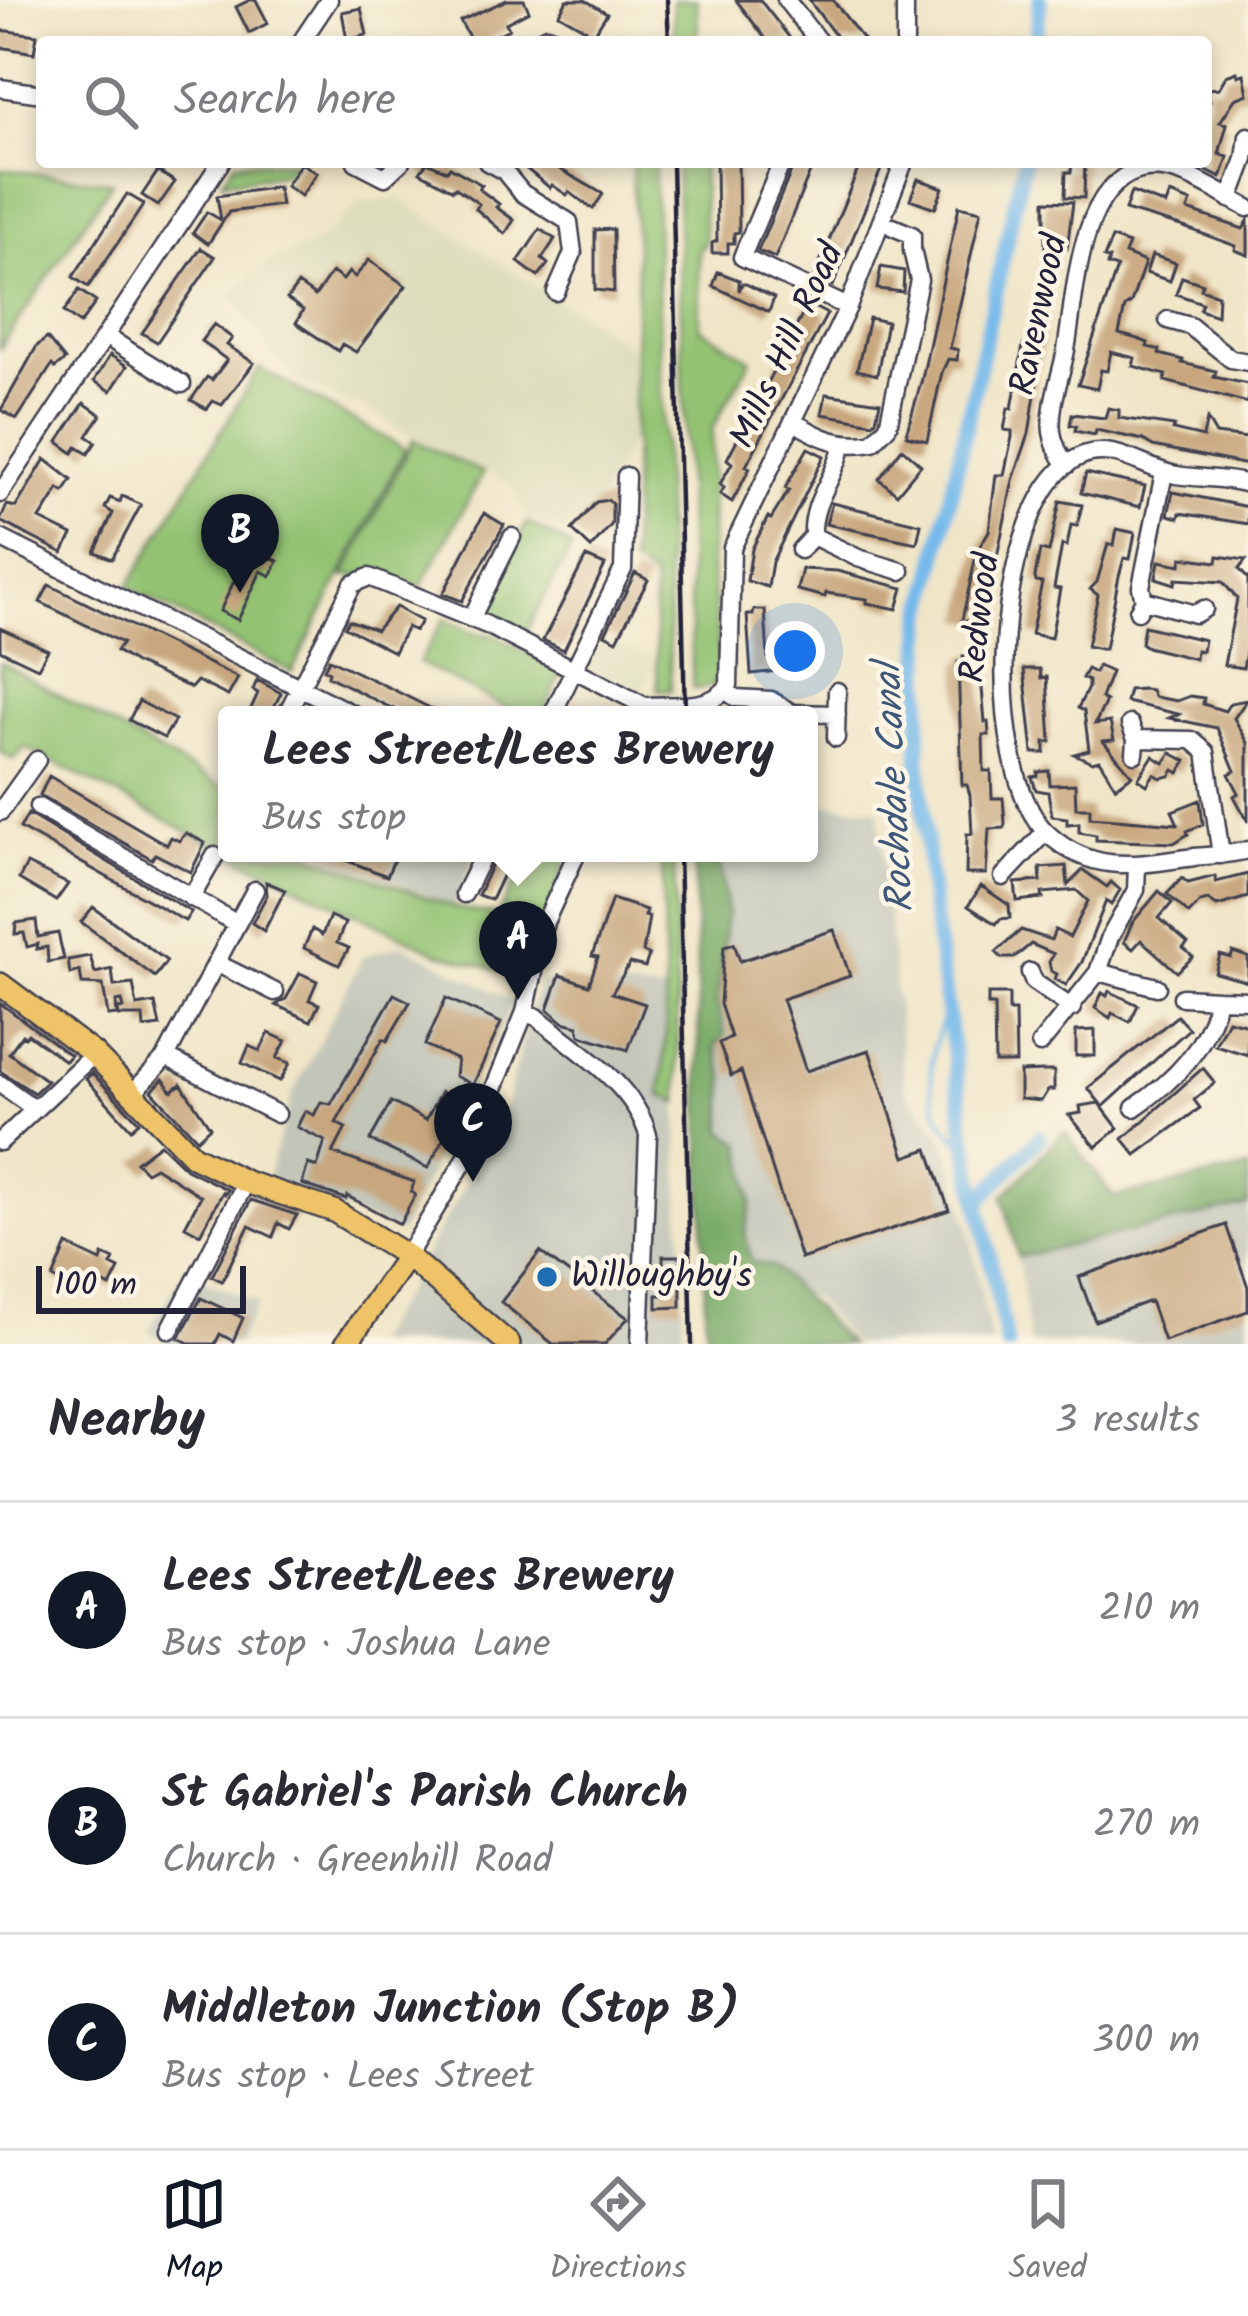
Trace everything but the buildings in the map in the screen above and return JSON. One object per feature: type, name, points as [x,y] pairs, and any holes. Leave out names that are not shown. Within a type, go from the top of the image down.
[{"type":"main road","points":[[0,983],[94,1054],[193,1156],[246,1182],[334,1211],[407,1256],[509,1344]]},
{"type":"main road","points":[[346,1344],[407,1256]]},
{"type":"street","points":[[305,36],[329,0]]},
{"type":"street","points":[[786,0],[814,36]]},
{"type":"street","points":[[904,0],[905,36]]},
{"type":"street","points":[[0,88],[36,93]]},
{"type":"street","points":[[1230,199],[1246,160],[1248,136]]},
{"type":"street","points":[[0,494],[217,168]]},
{"type":"street","points":[[368,168],[385,177],[394,168]]},
{"type":"street","points":[[499,168],[522,193],[569,222],[573,253],[556,292]]},
{"type":"street","points":[[779,168],[742,257],[848,307]]},
{"type":"street","name":"Mills Hill Road","points":[[726,691],[731,677],[730,556],[743,518],[848,307],[902,168]]},
{"type":"street","name":"Ravenwood","points":[[1067,465],[1052,427],[1070,331],[1071,298],[1098,210],[1119,170],[1156,168],[1184,175],[1248,208]]},
{"type":"street","points":[[793,421],[843,444],[873,442],[888,426],[919,272],[912,250],[918,230],[893,227]]},
{"type":"street","points":[[1168,320],[1190,326],[1231,359],[1248,362]]},
{"type":"street","points":[[105,336],[182,384]]},
{"type":"street","points":[[843,444],[816,505],[807,543],[902,571]]},
{"type":"street","points":[[1067,465],[1102,452],[1130,457],[1164,472],[1248,484]]},
{"type":"street","name":"Redwood","points":[[1045,832],[1020,788],[1006,728],[1002,666],[1026,534],[1046,484],[1067,465]]},
{"type":"street","points":[[1164,472],[1141,606],[1195,614],[1204,609]]},
{"type":"street","points":[[556,706],[623,568],[626,476]]},
{"type":"street","points":[[471,619],[512,537]]},
{"type":"street","points":[[0,538],[338,706]]},
{"type":"street","points":[[290,706],[353,584],[369,578],[471,619],[637,706]]},
{"type":"street","points":[[677,706],[702,703],[726,691],[736,698],[762,697],[779,706]]},
{"type":"street","points":[[836,738],[837,691]]},
{"type":"street","points":[[818,713],[837,713]]},
{"type":"street","points":[[1134,739],[1192,740],[1206,752],[1221,855]]},
{"type":"street","points":[[0,812],[37,760]]},
{"type":"street","points":[[38,807],[237,924]]},
{"type":"street","points":[[1003,877],[1012,855],[1045,832],[1086,856],[1137,866],[1248,850]]},
{"type":"street","points":[[191,898],[215,856]]},
{"type":"street","points":[[464,894],[480,862]]},
{"type":"street","points":[[407,1256],[465,1160],[525,1012],[545,922],[573,862]]},
{"type":"street","points":[[1040,1044],[1098,972],[1110,937],[1136,890],[1137,866]]},
{"type":"street","points":[[131,1095],[166,1057],[255,890]]},
{"type":"street","points":[[216,963],[275,992]]},
{"type":"street","points":[[1098,972],[1139,974],[1156,987]]},
{"type":"street","points":[[1030,982],[1072,1008]]},
{"type":"street","points":[[1182,997],[1248,1000]]},
{"type":"street","points":[[1134,1108],[1197,1050],[1218,999]]},
{"type":"street","points":[[525,1012],[607,1076],[626,1094],[645,1124],[640,1344]]},
{"type":"street","points":[[0,1142],[94,1054]]},
{"type":"street","points":[[166,1057],[277,1114]]},
{"type":"street","points":[[0,1084],[35,1109]]},
{"type":"street","points":[[170,1330],[246,1182]]},
{"type":"shaded area","points":[[399,199],[635,349],[634,435],[600,499],[562,534],[527,518],[511,484],[413,437],[357,402],[352,407],[298,380],[272,355],[232,296],[267,261],[320,242],[359,202]]},
{"type":"shaded area","points":[[602,639],[651,657],[651,673],[638,697],[585,668]]},
{"type":"shaded area","points":[[818,804],[878,809],[905,1089],[945,1142],[969,1227],[991,1344],[854,1344],[814,1299],[717,1258],[703,965],[711,862],[818,862]]},
{"type":"shaded area","points":[[343,862],[472,862],[454,905]]},
{"type":"shaded area","points":[[402,944],[514,1002],[400,1232],[267,1179],[292,1095],[363,957]]},
{"type":"shaded area","points":[[539,981],[663,992],[677,1071],[683,1344],[371,1344],[501,1121]]},
{"type":"shaded area","points":[[1248,1205],[1248,1344],[1030,1344],[1018,1257]]},
{"type":"shaded area","points":[[183,1272],[258,1303],[237,1344],[163,1344],[164,1340],[148,1331]]},
{"type":"green space","points":[[673,0],[697,0],[698,36],[674,36]]},
{"type":"green space","points":[[231,168],[290,168],[285,174],[222,182]]},
{"type":"green space","points":[[632,168],[654,168],[671,691],[658,690],[653,578],[631,564],[637,278]]},
{"type":"green space","points":[[676,168],[702,168],[705,245],[699,249],[700,328],[751,359],[712,429],[711,566],[720,668],[713,686],[693,689]]},
{"type":"green space","points":[[0,169],[112,182],[0,348]]},
{"type":"green space","points":[[259,368],[405,449],[292,672],[128,587]]},
{"type":"green space","points":[[413,440],[483,473],[420,588],[388,576],[344,576]]},
{"type":"green space","points":[[527,522],[572,547],[524,635],[480,613]]},
{"type":"green space","points":[[444,619],[496,636],[561,673],[547,706],[503,706],[419,663]]},
{"type":"green space","points":[[0,662],[218,785],[218,847],[25,747],[14,760],[0,752]]},
{"type":"green space","points":[[248,862],[331,862],[456,908],[498,915],[525,862],[565,862],[528,978],[438,953]]},
{"type":"green space","points":[[662,862],[674,862],[679,1102],[661,1095],[666,1033]]},
{"type":"green space","points":[[694,862],[719,862],[727,911],[717,1004],[725,1035],[715,1046],[725,1078],[723,1131],[742,1143],[752,1203],[745,1231],[751,1261],[774,1267],[849,1344],[706,1344]]},
{"type":"green space","points":[[1064,1131],[1114,1197],[1248,1168],[1248,1205],[1018,1257],[1003,1197]]},
{"type":"waterway","name":"Rochdale Canal","points":[[1037,36],[1040,0]]},
{"type":"waterway","name":"Rochdale Canal","points":[[1007,1344],[965,1134],[932,906],[919,759],[923,622],[1023,168]]},
{"type":"waterway","points":[[946,1014],[934,1047],[932,1086],[942,1120],[967,1143]]},
{"type":"waterway","points":[[979,1201],[1040,1137]]},
{"type":"railway","points":[[667,0],[669,36]]},
{"type":"railway","points":[[672,168],[685,706]]},
{"type":"railway","points":[[679,862],[692,1344]]},
{"type":"place","name":"St Gabriel's Parish Church","points":[[240,593]]},
{"type":"place","name":"Lees Street/Lees Brewery","points":[[518,1000]]},
{"type":"place","name":"Middleton Junction (Stop B)","points":[[473,1182]]},
{"type":"place","name":"Willoughby's","points":[[547,1277]]}]
